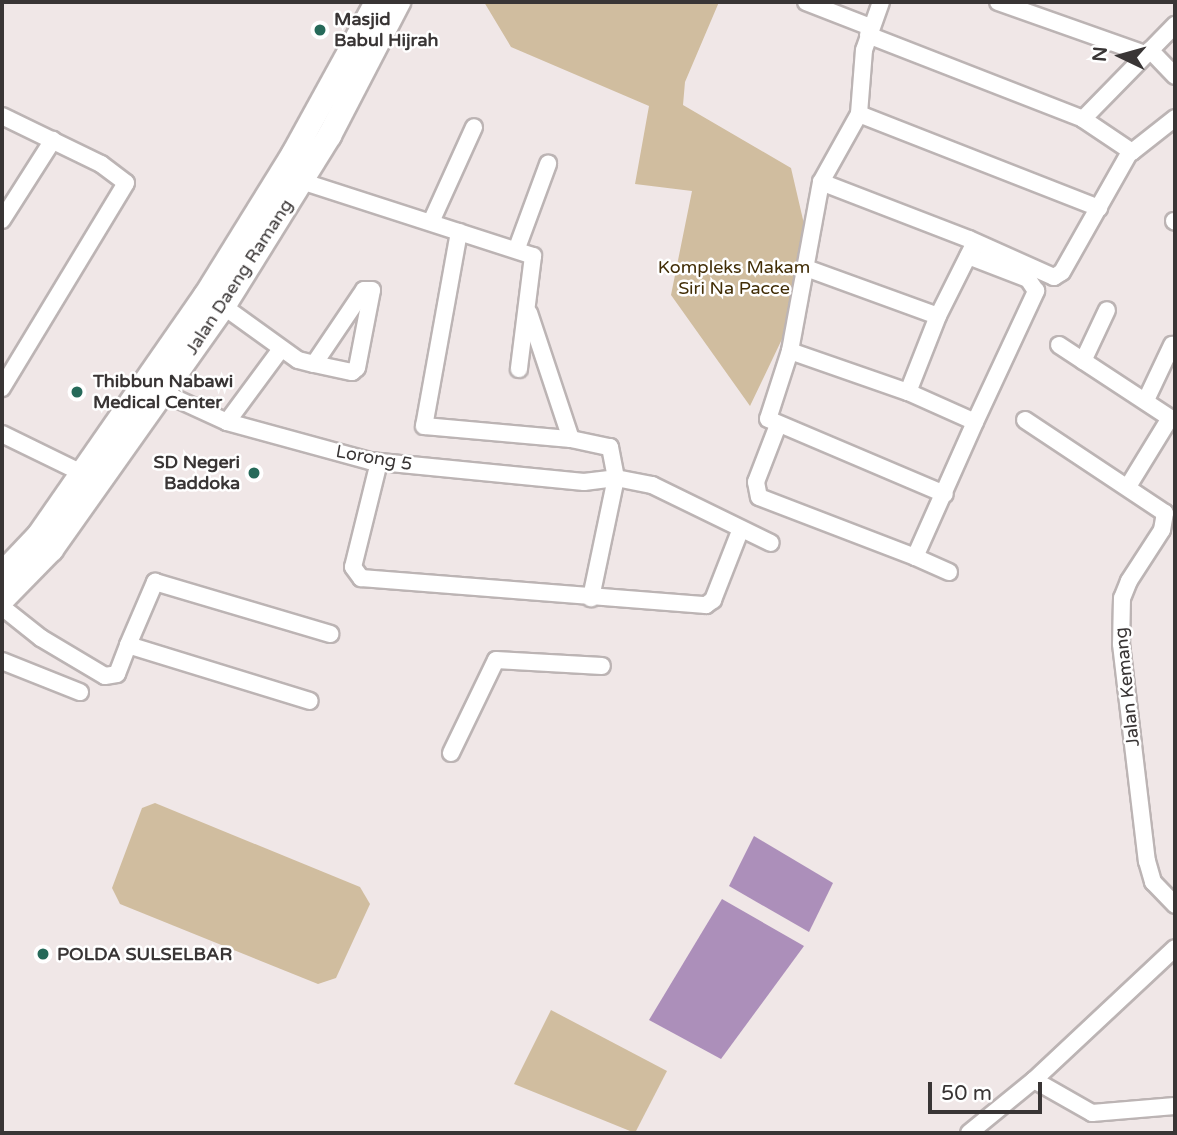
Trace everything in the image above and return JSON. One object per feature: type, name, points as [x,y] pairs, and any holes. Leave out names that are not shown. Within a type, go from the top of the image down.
[{"type":"main road","name":"Jalan Daeng Ramang","points":[[154,388],[223,306],[255,233],[300,181],[319,130],[376,2]]},
{"type":"main road","name":"Jalan Daeng Ramang","points":[[2,599],[51,548],[91,478],[154,388],[255,233],[398,2]]},
{"type":"main road","name":"Jalan Daeng Ramang","points":[[2,573],[91,478]]},
{"type":"street","points":[[806,2],[1083,120],[1130,152]]},
{"type":"street","points":[[881,2],[869,31],[859,114],[821,182],[790,351],[767,415],[778,425],[945,494]]},
{"type":"street","points":[[998,2],[1148,52],[1175,76]]},
{"type":"street","points":[[1083,120],[1175,25]]},
{"type":"street","points":[[859,114],[1098,208]]},
{"type":"street","points":[[2,116],[117,173],[125,188],[2,388]]},
{"type":"street","points":[[970,249],[1054,277],[1062,272],[1130,152],[1175,118]]},
{"type":"street","points":[[431,222],[474,127]]},
{"type":"street","points":[[2,220],[52,140]]},
{"type":"street","points":[[517,247],[548,164]]},
{"type":"street","points":[[300,181],[459,232],[517,247],[535,261],[519,369]]},
{"type":"street","points":[[821,182],[970,249],[1028,279],[1036,291],[915,557]]},
{"type":"street","points":[[459,232],[424,426],[571,439],[610,447],[616,478],[591,598]]},
{"type":"street","points":[[908,392],[938,316],[970,249]]},
{"type":"street","points":[[806,268],[938,316]]},
{"type":"street","points":[[223,306],[281,349],[314,365],[356,370],[371,289],[364,290],[314,365]]},
{"type":"street","points":[[1083,361],[1107,310]]},
{"type":"street","points":[[529,313],[571,439]]},
{"type":"street","points":[[1059,345],[1167,413],[1169,424],[1129,485]]},
{"type":"street","points":[[1146,400],[1172,345]]},
{"type":"street","points":[[227,422],[281,349]]},
{"type":"street","points":[[790,351],[908,392],[975,422]]},
{"type":"street","name":"Lorong 5","points":[[154,388],[227,422],[379,462],[584,482],[616,478]]},
{"type":"street","name":"Jalan Kemang","points":[[1025,420],[1129,485],[1165,513],[1162,530],[1129,581],[1122,598],[1121,644],[1149,873],[1175,905]]},
{"type":"street","points":[[778,425],[756,482],[759,497],[949,572]]},
{"type":"street","points":[[2,434],[91,478]]},
{"type":"street","points":[[379,462],[354,567],[357,576],[591,598],[709,604],[740,531]]},
{"type":"street","points":[[616,478],[674,493],[740,531],[771,543]]},
{"type":"street","points":[[2,607],[76,662],[105,676],[117,674],[155,582],[330,634]]},
{"type":"street","points":[[128,645],[310,701]]},
{"type":"street","points":[[451,753],[496,660],[602,666]]},
{"type":"street","points":[[2,661],[80,692]]},
{"type":"street","points":[[969,1133],[1034,1080],[1175,948]]},
{"type":"street","points":[[1034,1080],[1092,1113],[1175,1106]]},
{"type":"green space","name":"Kompleks Makam Siri Na Pacce","points":[[484,2],[719,2],[685,82],[683,105],[791,168],[804,224],[783,337],[750,406],[671,295],[692,191],[635,184],[649,106],[511,47]]},
{"type":"green space","points":[[155,803],[360,887],[370,904],[336,978],[318,984],[120,904],[112,888],[142,808]]},
{"type":"green space","points":[[551,1010],[667,1071],[635,1133],[514,1084]]},
{"type":"shaded area","points":[[754,836],[833,883],[809,932],[729,886]]},
{"type":"shaded area","points":[[722,899],[804,946],[721,1059],[649,1020]]},
{"type":"place","name":"Masjid Babul Hijrah","points":[[320,30]]},
{"type":"place","name":"Thibbun Nabawi Medical Center","points":[[77,392]]},
{"type":"place","name":"SD Negeri Baddoka","points":[[254,473]]},
{"type":"place","name":"POLDA SULSELBAR","points":[[43,954]]}]
